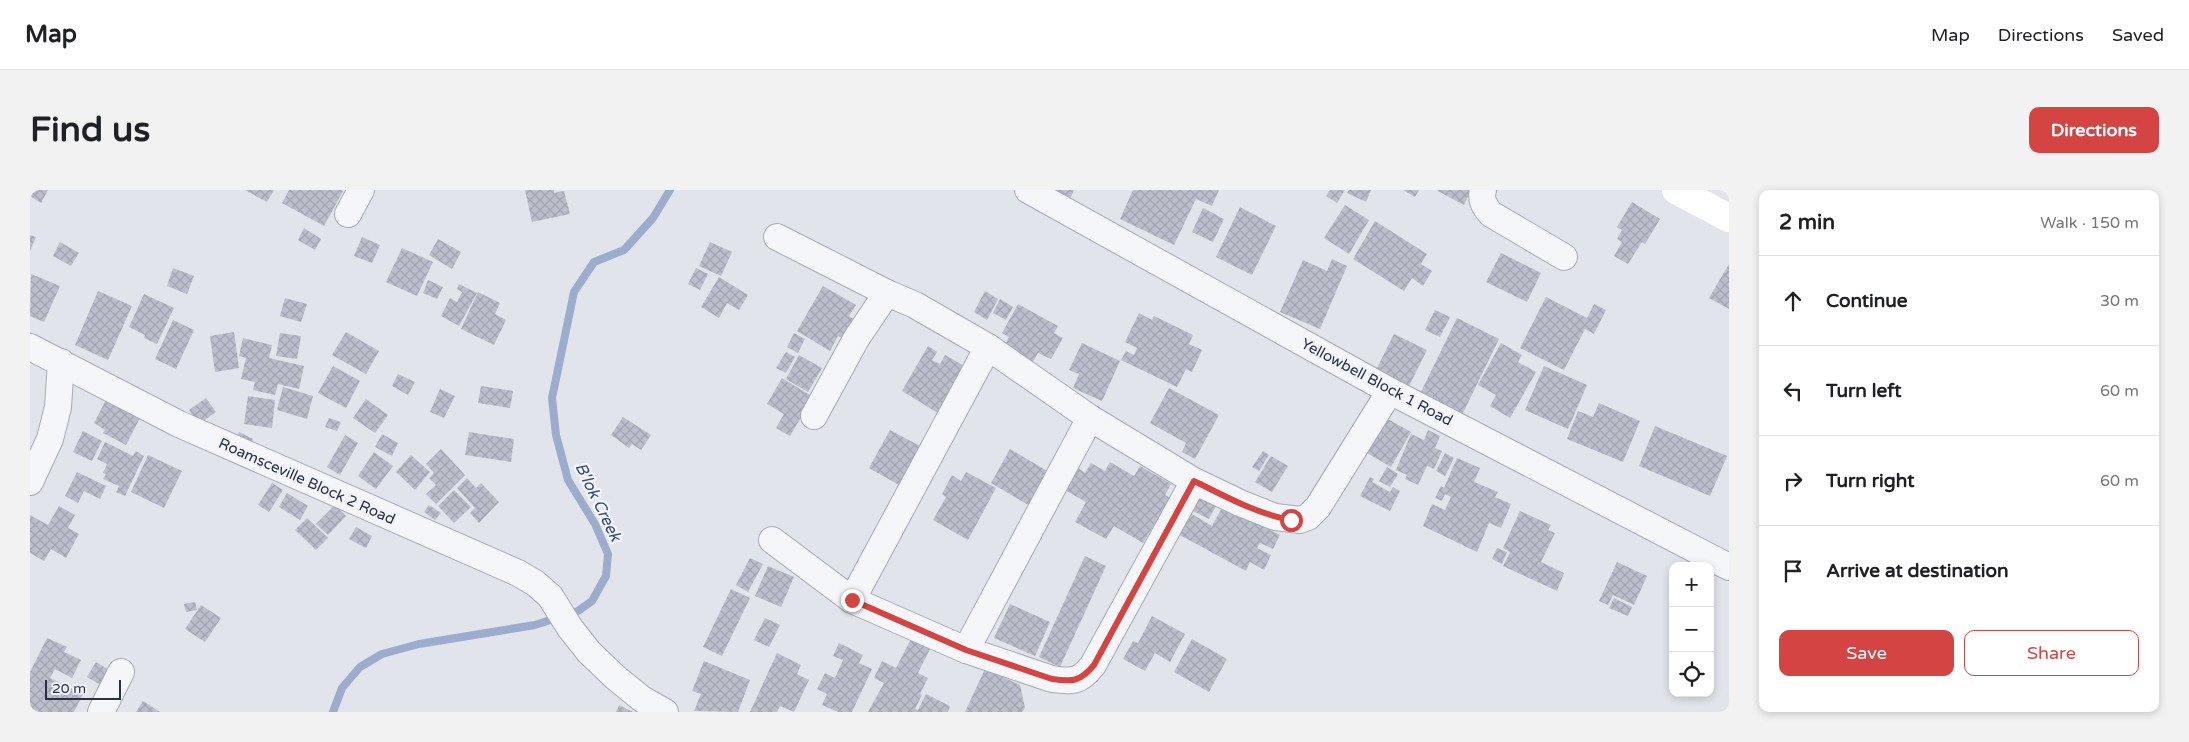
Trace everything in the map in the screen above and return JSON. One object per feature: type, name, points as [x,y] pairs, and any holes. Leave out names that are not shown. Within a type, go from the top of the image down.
[{"type":"main road","points":[[1676,190],[1729,218]]},
{"type":"street","points":[[348,214],[361,190]]},
{"type":"street","name":"Yellowbell Block 1 Road","points":[[1028,190],[1390,391],[1729,567]]},
{"type":"street","points":[[1483,190],[1484,205],[1491,214],[1564,257]]},
{"type":"street","points":[[777,237],[887,293],[915,305],[988,348],[1090,418],[1194,481],[1275,517],[1291,520],[1308,516],[1318,507],[1390,391]]},
{"type":"street","points":[[814,416],[856,339],[887,293]]},
{"type":"street","name":"Roamsceville Block 2 Road","points":[[30,347],[179,424],[518,573],[536,583],[550,596],[570,628],[590,652],[615,677],[642,699],[665,712]]},
{"type":"street","points":[[852,600],[988,348]]},
{"type":"street","points":[[30,482],[50,439],[58,407],[61,362]]},
{"type":"street","points":[[966,650],[1090,418]]},
{"type":"street","points":[[772,540],[852,600],[966,650],[1052,679],[1066,681],[1085,676],[1094,665],[1194,481]]},
{"type":"street","points":[[101,712],[121,672]]},
{"type":"building","points":[[30,190],[48,190],[41,203],[30,196]]},
{"type":"building","points":[[245,190],[274,190],[267,202]]},
{"type":"building","points":[[289,190],[343,191],[324,226],[282,203]]},
{"type":"building","points":[[525,190],[554,190],[554,193],[564,191],[570,214],[532,222]]},
{"type":"building","points":[[1050,190],[1074,190],[1070,199]]},
{"type":"building","points":[[1133,190],[1219,190],[1212,206],[1196,199],[1174,245],[1120,219]]},
{"type":"building","points":[[1330,190],[1345,190],[1337,203],[1326,196]]},
{"type":"building","points":[[1349,190],[1371,190],[1366,202],[1347,193]]},
{"type":"building","points":[[1403,190],[1419,190],[1415,197]]},
{"type":"building","points":[[1436,190],[1471,190],[1464,205]]},
{"type":"building","points":[[1632,202],[1660,219],[1645,244],[1642,242],[1628,264],[1614,256],[1622,242],[1617,239],[1622,230],[1617,227]]},
{"type":"building","points":[[1345,205],[1369,220],[1349,254],[1324,238]]},
{"type":"building","points":[[1240,207],[1276,226],[1252,275],[1216,257]]},
{"type":"building","points":[[1203,208],[1224,219],[1213,242],[1192,232]]},
{"type":"building","points":[[1375,221],[1427,254],[1421,264],[1432,271],[1423,286],[1412,278],[1404,291],[1353,259]]},
{"type":"building","points":[[304,228],[321,239],[315,250],[298,240]]},
{"type":"building","points":[[30,235],[36,237],[30,251]]},
{"type":"building","points":[[362,237],[380,245],[372,263],[354,256]]},
{"type":"building","points":[[438,239],[461,252],[452,269],[429,255]]},
{"type":"building","points":[[60,242],[79,253],[71,266],[53,256]]},
{"type":"building","points":[[710,242],[732,252],[721,276],[699,266]]},
{"type":"building","points":[[402,248],[433,262],[417,296],[386,282]]},
{"type":"building","points":[[1501,253],[1541,273],[1527,302],[1486,282]]},
{"type":"building","points":[[1332,259],[1347,266],[1320,329],[1280,312],[1303,260],[1327,271]]},
{"type":"building","points":[[1729,264],[1729,309],[1709,298]]},
{"type":"building","points":[[173,268],[194,276],[187,294],[167,286]]},
{"type":"building","points":[[696,268],[708,274],[700,290],[688,284]]},
{"type":"building","points":[[31,274],[60,286],[44,322],[30,316]]},
{"type":"building","points":[[719,277],[748,295],[739,310],[727,303],[719,318],[701,307]]},
{"type":"building","points":[[428,280],[443,287],[437,299],[423,293]]},
{"type":"building","points":[[459,284],[477,293],[459,326],[441,316],[450,298],[457,302],[462,292],[457,289]]},
{"type":"building","points":[[823,286],[856,305],[849,316],[858,322],[847,341],[838,336],[830,351],[797,331]]},
{"type":"building","points":[[98,291],[132,306],[108,360],[75,345]]},
{"type":"building","points":[[985,291],[998,299],[987,320],[974,312]]},
{"type":"building","points":[[478,292],[500,303],[495,314],[506,320],[494,345],[461,329]]},
{"type":"building","points":[[144,294],[174,308],[157,344],[144,338],[145,335],[129,327]]},
{"type":"building","points":[[1546,297],[1587,318],[1594,304],[1606,310],[1594,334],[1585,329],[1564,370],[1520,348]]},
{"type":"building","points":[[285,298],[307,304],[301,322],[280,316]]},
{"type":"building","points":[[1000,299],[1013,307],[1006,320],[993,313]]},
{"type":"building","points":[[1018,304],[1058,326],[1054,333],[1063,338],[1051,359],[1038,353],[1028,371],[999,355],[1009,337],[1002,333]]},
{"type":"building","points":[[1435,310],[1450,317],[1440,337],[1425,330]]},
{"type":"building","points":[[1139,313],[1152,320],[1154,316],[1193,335],[1189,344],[1202,350],[1192,372],[1186,369],[1177,387],[1121,360],[1126,351],[1134,355],[1137,348],[1125,342]]},
{"type":"building","points":[[1457,318],[1499,339],[1463,413],[1421,392]]},
{"type":"building","points":[[173,320],[194,330],[176,369],[155,359]]},
{"type":"building","points":[[234,332],[239,368],[215,372],[210,336]]},
{"type":"building","points":[[346,332],[379,351],[366,374],[332,355]]},
{"type":"building","points":[[280,333],[301,336],[297,359],[276,356]]},
{"type":"building","points":[[794,333],[805,339],[798,353],[787,347]]},
{"type":"building","points":[[1394,334],[1427,350],[1408,388],[1375,372]]},
{"type":"building","points":[[243,338],[272,345],[269,358],[304,366],[299,389],[278,384],[275,395],[253,390],[255,382],[241,379],[246,358],[239,356]]},
{"type":"building","points":[[1082,343],[1120,361],[1102,401],[1073,388],[1079,374],[1069,370]]},
{"type":"building","points":[[1501,343],[1522,355],[1518,362],[1536,372],[1510,418],[1490,406],[1496,395],[1478,385]]},
{"type":"building","points":[[928,346],[937,352],[932,360],[940,364],[945,355],[968,368],[941,415],[902,391]]},
{"type":"building","points":[[786,352],[795,357],[786,373],[776,368]]},
{"type":"building","points":[[799,355],[822,368],[808,392],[786,379]]},
{"type":"building","points":[[333,366],[360,381],[346,408],[318,393]]},
{"type":"building","points":[[1544,366],[1587,385],[1568,429],[1525,410]]},
{"type":"building","points":[[398,374],[415,382],[408,395],[392,386]]},
{"type":"building","points":[[782,378],[813,397],[790,436],[776,428],[784,414],[767,404]]},
{"type":"building","points":[[481,386],[513,391],[510,408],[478,403]]},
{"type":"building","points":[[283,387],[313,396],[307,419],[277,410]]},
{"type":"building","points":[[1169,388],[1219,415],[1195,459],[1182,452],[1186,443],[1150,423]]},
{"type":"building","points":[[440,389],[455,396],[444,418],[430,412]]},
{"type":"building","points":[[248,396],[275,400],[272,428],[244,424]]},
{"type":"building","points":[[107,398],[141,416],[126,445],[103,433],[105,430],[94,423]]},
{"type":"building","points":[[206,398],[216,412],[199,424],[189,410]]},
{"type":"building","points":[[366,399],[388,415],[375,433],[353,418]]},
{"type":"building","points":[[1599,403],[1640,421],[1623,462],[1567,439],[1578,411],[1593,417]]},
{"type":"building","points":[[623,417],[651,435],[641,450],[632,444],[629,448],[611,435]]},
{"type":"building","points":[[329,418],[341,422],[337,431],[325,427]]},
{"type":"building","points":[[1386,418],[1411,432],[1391,467],[1367,453]]},
{"type":"building","points":[[1655,426],[1727,456],[1710,496],[1639,466]]},
{"type":"building","points":[[890,430],[920,446],[899,485],[869,468]]},
{"type":"building","points":[[1428,430],[1440,436],[1435,448],[1442,451],[1434,469],[1427,466],[1418,485],[1405,479],[1407,475],[1396,470],[1411,434],[1424,440]]},
{"type":"building","points":[[83,431],[102,441],[92,461],[73,452]]},
{"type":"building","points":[[239,432],[253,439],[248,451],[233,444]]},
{"type":"building","points":[[469,432],[514,439],[511,462],[465,455]]},
{"type":"building","points":[[382,434],[398,443],[392,456],[375,447]]},
{"type":"building","points":[[345,435],[358,443],[340,475],[327,467]]},
{"type":"building","points":[[105,442],[133,456],[136,451],[144,456],[125,496],[116,492],[119,486],[103,479],[106,474],[103,473],[107,464],[97,459]]},
{"type":"building","points":[[441,449],[465,475],[436,504],[426,494],[436,485],[429,478],[434,473],[426,464]]},
{"type":"building","points":[[1010,449],[1049,472],[1030,506],[991,483]]},
{"type":"building","points":[[1263,451],[1269,455],[1259,471],[1252,467]]},
{"type":"building","points":[[374,452],[393,466],[376,489],[358,476]]},
{"type":"building","points":[[1445,453],[1454,458],[1445,476],[1436,471]]},
{"type":"building","points":[[148,455],[182,471],[164,508],[131,492]]},
{"type":"building","points":[[411,455],[430,472],[415,490],[396,472]]},
{"type":"building","points":[[1271,456],[1288,466],[1272,492],[1255,482]]},
{"type":"building","points":[[1457,458],[1480,468],[1474,482],[1498,492],[1495,497],[1511,504],[1501,528],[1489,523],[1477,552],[1423,526],[1432,504],[1445,510],[1451,497],[1445,494],[1442,501],[1435,498],[1441,486],[1444,488]]},
{"type":"building","points":[[1110,462],[1134,476],[1140,466],[1171,484],[1165,495],[1176,501],[1165,519],[1159,516],[1143,543],[1114,526],[1106,539],[1075,522],[1086,502],[1065,490],[1078,468],[1085,473],[1091,463],[1105,471]]},
{"type":"building","points":[[1387,467],[1398,474],[1390,487],[1379,481]]},
{"type":"building","points":[[77,472],[106,486],[100,499],[84,491],[78,503],[65,496]]},
{"type":"building","points":[[966,472],[996,488],[968,540],[933,520],[946,497],[942,494],[952,475],[961,481]]},
{"type":"building","points":[[1370,477],[1374,479],[1372,482],[1390,492],[1393,487],[1400,491],[1390,511],[1360,496]]},
{"type":"building","points":[[467,478],[476,488],[481,483],[499,502],[479,523],[470,513],[475,508],[457,488]]},
{"type":"building","points":[[272,483],[283,490],[269,512],[258,505]]},
{"type":"building","points":[[454,490],[471,507],[454,523],[438,506]]},
{"type":"building","points":[[1199,492],[1218,502],[1209,519],[1189,509]]},
{"type":"building","points":[[287,493],[308,506],[300,520],[279,507]]},
{"type":"building","points":[[1225,502],[1268,525],[1266,528],[1280,535],[1273,549],[1260,543],[1257,548],[1271,555],[1264,570],[1250,562],[1246,571],[1178,534],[1190,513],[1212,526]]},
{"type":"building","points":[[335,505],[346,516],[328,535],[316,524]]},
{"type":"building","points":[[429,505],[441,513],[435,520],[424,512]]},
{"type":"building","points":[[59,506],[75,515],[68,528],[79,534],[66,558],[51,549],[44,561],[30,553],[30,515],[48,525]]},
{"type":"building","points":[[1520,511],[1551,525],[1548,530],[1555,533],[1541,562],[1564,573],[1557,591],[1503,566],[1510,552],[1503,548]]},
{"type":"building","points":[[307,518],[328,538],[316,550],[295,530]]},
{"type":"building","points":[[356,527],[372,536],[366,548],[349,539]]},
{"type":"building","points":[[1497,548],[1507,552],[1502,564],[1492,559]]},
{"type":"building","points":[[1085,556],[1106,566],[1060,667],[1039,657]]},
{"type":"building","points":[[750,558],[763,564],[748,592],[736,585]]},
{"type":"building","points":[[1617,562],[1647,576],[1634,605],[1613,595],[1608,605],[1599,601]]},
{"type":"building","points":[[768,566],[794,577],[781,607],[755,596]]},
{"type":"building","points":[[731,589],[750,598],[722,656],[703,647]]},
{"type":"building","points":[[1614,598],[1632,607],[1628,616],[1609,608]]},
{"type":"building","points":[[195,602],[197,610],[186,612],[184,604]]},
{"type":"building","points":[[1010,604],[1050,622],[1035,656],[994,638]]},
{"type":"building","points":[[201,605],[221,618],[205,642],[185,629]]},
{"type":"building","points":[[1152,616],[1185,634],[1170,662],[1155,653],[1145,671],[1123,659],[1133,641],[1138,643]]},
{"type":"building","points":[[765,618],[780,625],[769,647],[754,640]]},
{"type":"building","points":[[914,633],[933,643],[918,673],[928,678],[915,709],[918,710],[926,694],[950,706],[948,712],[868,712],[884,683],[874,678],[882,661],[896,668]]},
{"type":"building","points":[[47,638],[67,647],[64,652],[81,660],[72,678],[55,669],[50,678],[83,694],[74,712],[30,712],[30,672]]},
{"type":"building","points":[[1192,639],[1227,659],[1209,692],[1174,672]]},
{"type":"building","points":[[839,643],[863,655],[859,663],[872,669],[852,712],[838,712],[822,705],[827,694],[817,689],[825,673],[835,678],[843,660],[833,656]]},
{"type":"building","points":[[777,653],[801,665],[797,674],[809,680],[794,712],[780,706],[777,712],[750,712]]},
{"type":"building","points":[[704,661],[750,680],[738,712],[694,711],[701,694],[692,691]]},
{"type":"building","points":[[96,662],[111,671],[102,686],[87,677]]},
{"type":"building","points":[[985,669],[1020,685],[1025,708],[1022,712],[965,712]]},
{"type":"building","points":[[143,701],[160,712],[136,712]]},
{"type":"building","points":[[619,705],[633,712],[616,712]]},
{"type":"waterway","name":"B'lok Creek","points":[[333,712],[342,688],[360,667],[382,654],[419,644],[535,625],[578,611],[592,601],[606,576],[608,554],[595,524],[568,480],[556,435],[552,398],[574,292],[594,262],[624,250],[653,218],[670,190]]},
{"type":"route","points":[[852,600],[966,650],[1052,679],[1066,681],[1079,679],[1085,676],[1094,665],[1194,481],[1240,503],[1275,517],[1291,520]]}]
